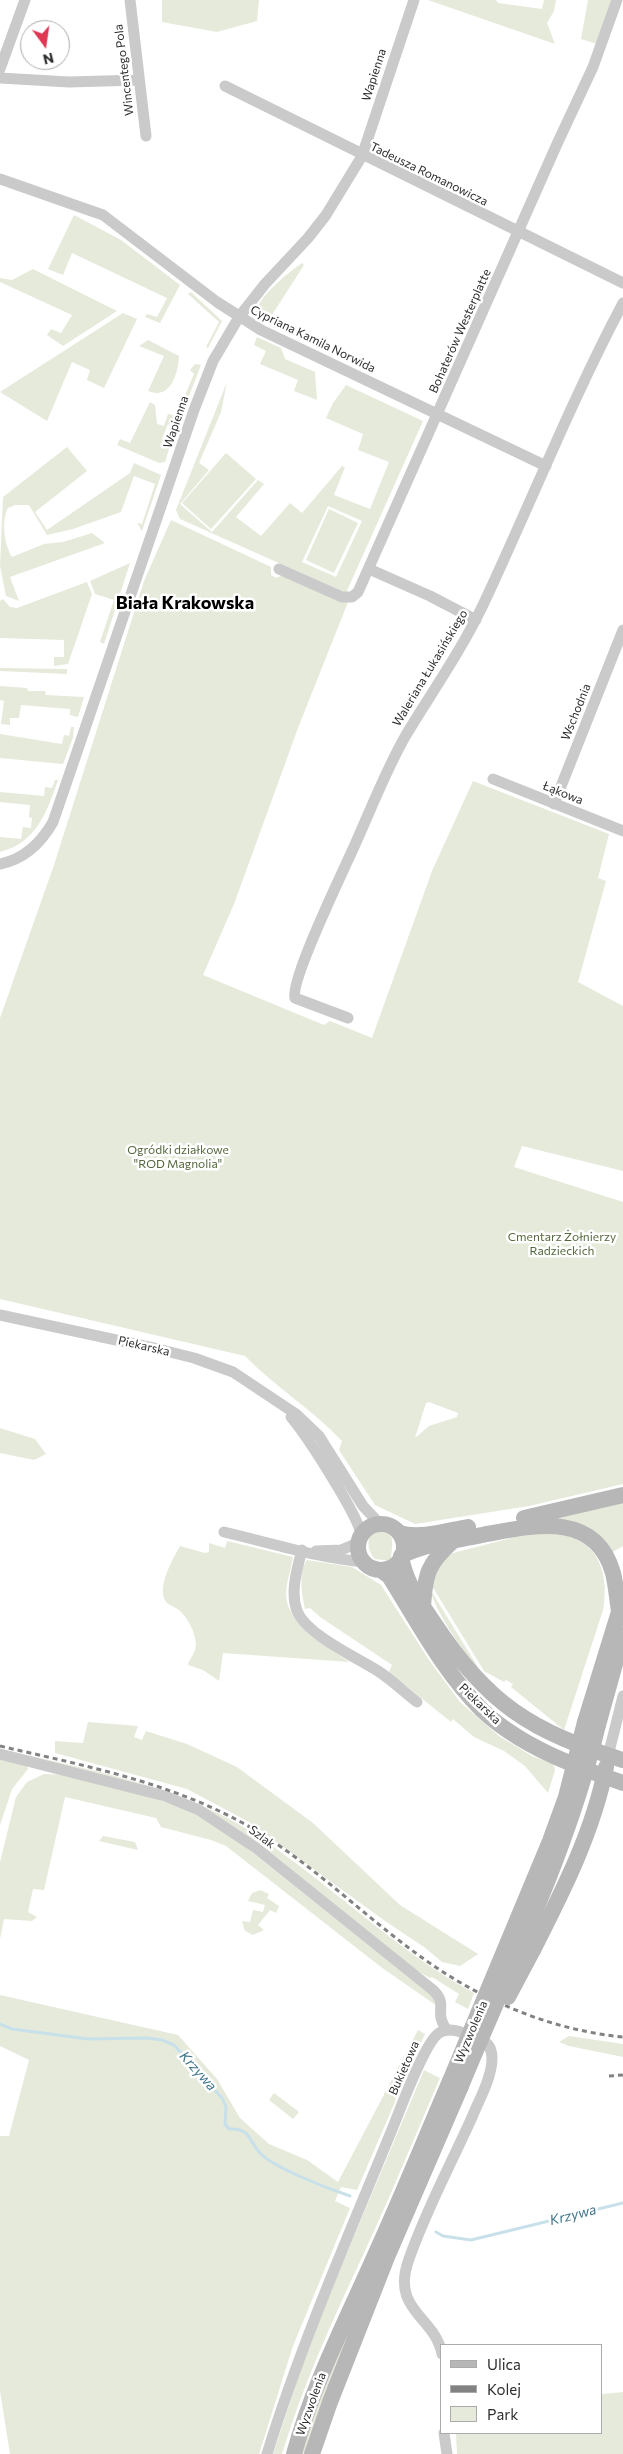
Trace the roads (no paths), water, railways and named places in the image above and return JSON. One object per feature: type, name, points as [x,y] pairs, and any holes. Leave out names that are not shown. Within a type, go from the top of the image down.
[{"type":"main road","points":[[398,1533],[408,1536],[420,1535],[491,1524],[623,1495]]},
{"type":"main road","points":[[379,1523],[393,1527],[398,1533],[404,1544],[401,1556],[396,1564],[382,1571],[373,1569],[365,1562],[360,1554],[361,1540],[372,1526],[379,1523]]},
{"type":"main road","points":[[401,1556],[422,1547],[549,1524],[580,1531],[591,1538],[608,1558],[621,1606]]},
{"type":"main road","points":[[424,1607],[427,1572],[437,1555],[453,1541]]},
{"type":"main road","name":"Piekarska","points":[[401,1556],[408,1583],[462,1663],[501,1702],[541,1730],[616,1758]]},
{"type":"main road","name":"Piekarska","points":[[382,1571],[389,1576],[452,1675],[484,1711],[525,1741],[604,1776],[623,1782]]},
{"type":"main road","name":"Wyzwolenia","points":[[294,2454],[312,2400],[343,2322],[455,2083],[488,2019],[562,1846],[582,1788],[592,1724],[621,1606]]},
{"type":"main road","name":"Wyzwolenia","points":[[312,2454],[330,2402],[550,1841],[623,1635]]},
{"type":"main road","points":[[488,2019],[507,2000],[534,1950],[574,1868],[604,1776],[616,1758]]},
{"type":"street","points":[[0,69],[25,0]]},
{"type":"street","name":"Wincentego Pola","points":[[130,0],[146,136]]},
{"type":"street","name":"Wapienna","points":[[0,864],[27,853],[45,835],[53,822],[194,410],[214,361],[239,317],[265,284],[308,238],[326,215],[362,156],[414,0]]},
{"type":"street","name":"Bohaterów Westerplatte","points":[[279,569],[348,597],[356,595],[358,592],[593,67],[617,0]]},
{"type":"street","points":[[0,78],[69,82],[139,80]]},
{"type":"street","name":"Tadeusza Romanowicza","points":[[225,86],[362,156],[623,283]]},
{"type":"street","name":"Cypriana Kamila Norwida","points":[[0,180],[103,215],[239,317],[261,330],[546,466]]},
{"type":"street","name":"Waleriana Łukasińskiego","points":[[348,1018],[298,1001],[294,994],[324,912],[398,751],[476,620],[623,304]]},
{"type":"street","points":[[369,569],[430,596],[476,620]]},
{"type":"street","name":"Wschodnia","points":[[554,804],[623,630]]},
{"type":"street","points":[[611,661],[623,666]]},
{"type":"street","name":"Łąkowa","points":[[493,779],[623,831]]},
{"type":"street","name":"Piekarska","points":[[0,1315],[194,1358],[233,1372],[296,1414],[319,1436],[364,1506],[379,1523]]},
{"type":"street","name":"Piekarska","points":[[278,1403],[306,1437],[361,1528],[361,1540]]},
{"type":"street","points":[[224,1532],[302,1550],[324,1558],[365,1562]]},
{"type":"street","points":[[302,1550],[341,1550],[361,1540]]},
{"type":"street","points":[[302,1550],[297,1569],[295,1600],[303,1621],[326,1639],[380,1672],[417,1702]]},
{"type":"street","points":[[616,1758],[623,1696]]},
{"type":"street","name":"Szlak","points":[[0,1754],[157,1793],[199,1810],[256,1848],[433,1990],[442,2004],[440,2016],[446,2030]]},
{"type":"street","points":[[440,2350],[432,2332],[409,2303],[405,2274],[413,2248],[476,2107],[492,2060],[491,2050],[485,2041],[455,2030],[446,2030]]},
{"type":"street","name":"Bukietowa","points":[[267,2454],[301,2349],[401,2108],[429,2044],[439,2033],[446,2030]]},
{"type":"street","points":[[444,2434],[446,2454]]},
{"type":"waterway","name":"Krzywa","points":[[0,2024],[12,2029],[88,2039],[147,2038],[162,2040],[174,2045],[222,2098],[226,2107],[225,2124],[229,2129],[241,2130],[248,2136],[260,2153],[277,2165],[350,2196]]},
{"type":"waterway","name":"Krzywa","points":[[436,2232],[443,2236],[471,2240],[623,2203]]},
{"type":"railway","points":[[0,1746],[134,1779],[166,1789],[230,1816],[260,1833],[310,1868],[406,1946],[456,1980],[496,2001],[536,2018],[579,2030],[623,2037]]},
{"type":"railway","points":[[609,2076],[623,2075]]},
{"type":"district","name":"Biała Krakowska","points":[[185,603]]},
{"type":"park label","name":"Ogródki działkowe \"ROD Magnolia\"","points":[[178,1157]]},
{"type":"park label","name":"Cmentarz Żołnierzy Radzieckich","points":[[562,1244]]}]
